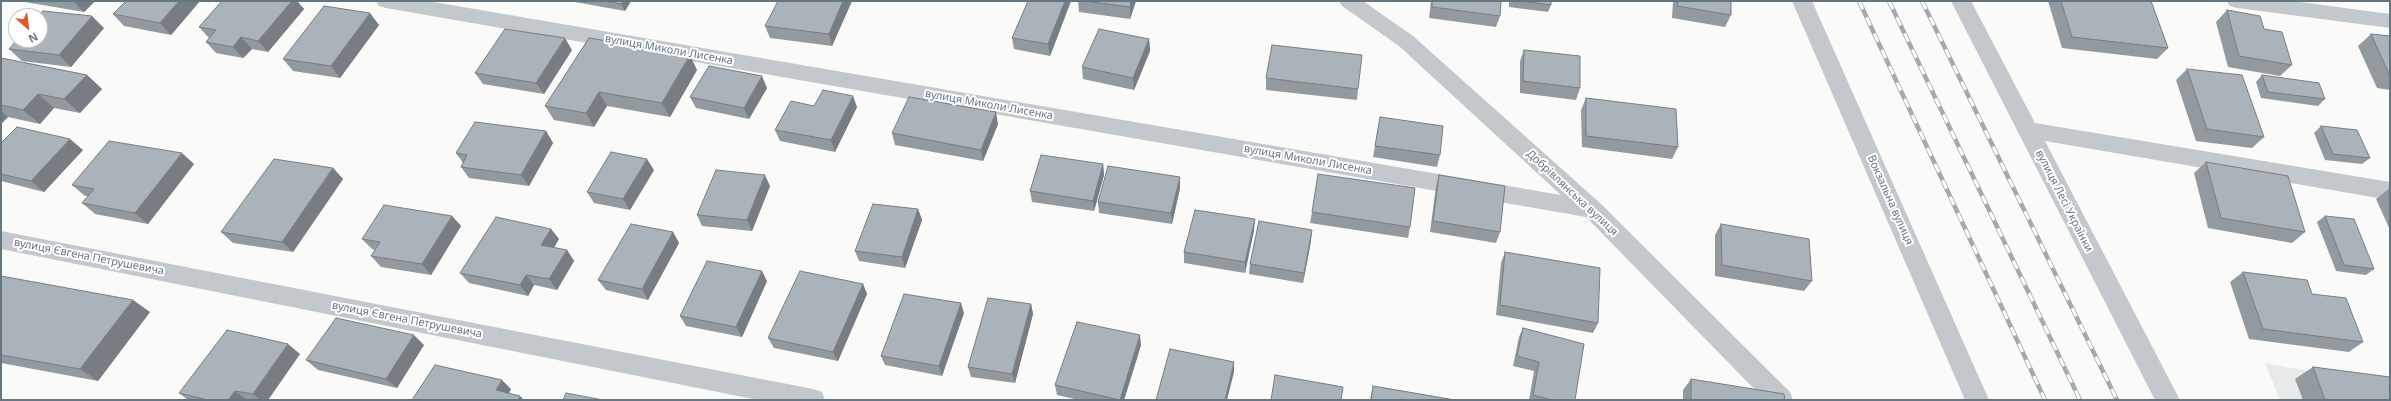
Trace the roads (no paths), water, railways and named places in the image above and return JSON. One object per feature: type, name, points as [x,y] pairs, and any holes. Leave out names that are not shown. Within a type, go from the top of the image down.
[{"type":"street","name":"вулиця Миколи Лисенка","points":[[386,1],[1592,209]]},
{"type":"street","name":"Добрівлянська вулиця","points":[[1349,1],[1406,41],[1592,209],[1781,400]]},
{"type":"street","name":"Вокзальна вулиця","points":[[1802,1],[1977,400]]},
{"type":"street","name":"вулиця Лесі Українки","points":[[1961,1],[2168,400]]},
{"type":"street","points":[[2237,1],[2390,21]]},
{"type":"street","points":[[2027,130],[2390,191]]},
{"type":"street","name":"вулиця Євгена Петрушевича","points":[[1,240],[813,400]]},
{"type":"railway","points":[[1859,1],[2045,400]]},
{"type":"railway","points":[[1889,1],[2080,400]]},
{"type":"railway","points":[[1922,1],[2117,400]]}]
